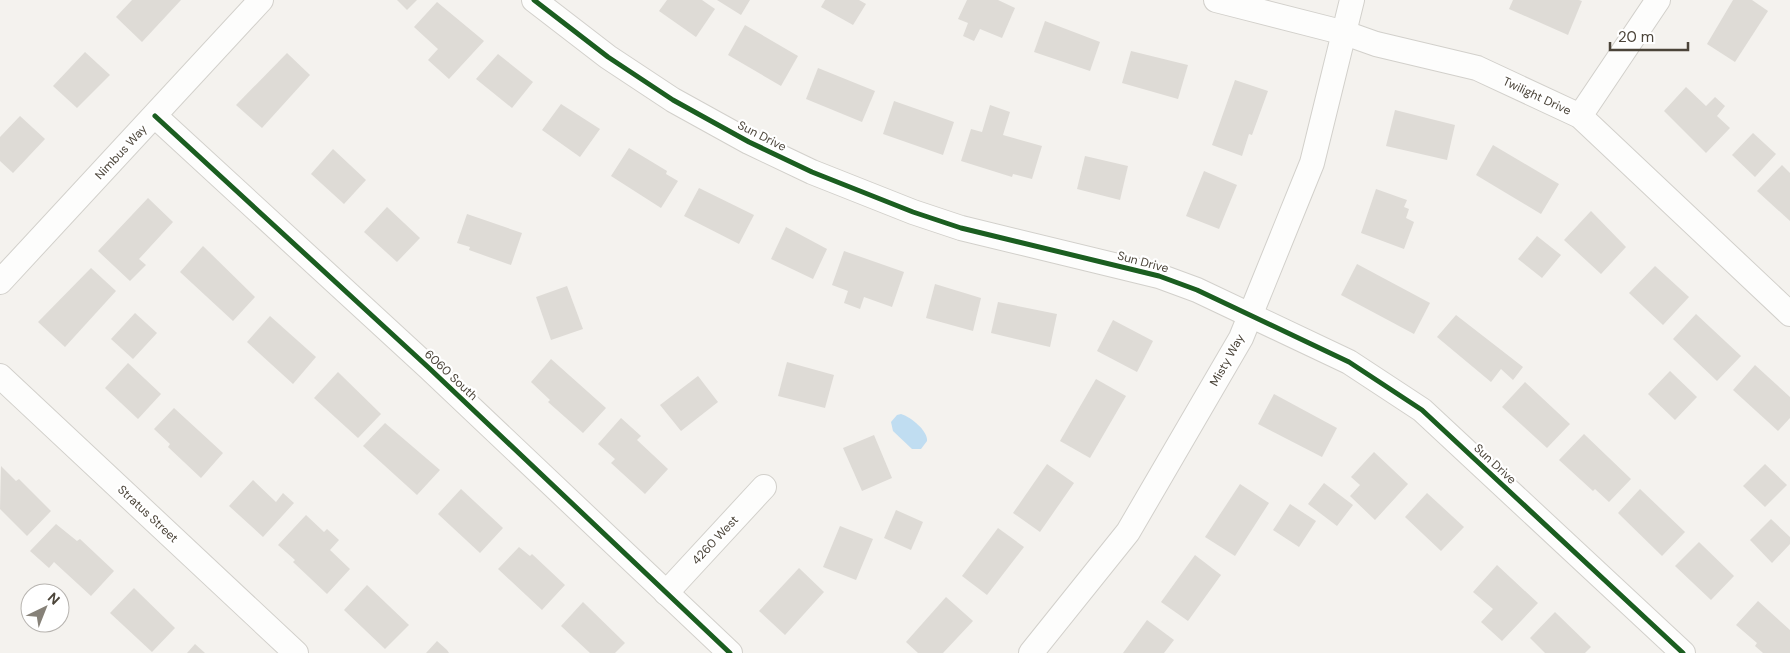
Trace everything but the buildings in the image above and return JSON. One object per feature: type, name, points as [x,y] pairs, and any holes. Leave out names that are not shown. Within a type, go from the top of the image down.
[{"type":"street","name":"Nimbus Way","points":[[0,282],[261,0]]},
{"type":"street","name":"Sun Drive","points":[[534,0],[608,57],[673,100],[749,142],[812,172],[913,212],[961,228],[1159,276],[1198,290],[1349,362],[1422,410],[1683,653]]},
{"type":"street","name":"Twilight Drive","points":[[1216,0],[1346,33],[1376,44],[1477,68],[1580,116],[1789,312]]},
{"type":"street","name":"Misty Way","points":[[1031,653],[1128,532],[1241,338],[1312,162],[1346,33],[1352,0]]},
{"type":"street","points":[[1580,116],[1658,0]]},
{"type":"street","name":"6060 South","points":[[155,116],[429,368],[730,653]]},
{"type":"street","name":"Stratus Street","points":[[0,376],[296,653]]},
{"type":"street","name":"4260 West","points":[[666,593],[764,487]]},
{"type":"water","points":[[901,414],[914,421],[925,433],[927,441],[921,449],[912,449],[893,431],[891,422],[897,415]]},
{"type":"cycle path","points":[[534,0],[608,57],[673,100],[749,142],[812,172],[913,212],[961,228],[1159,276],[1197,290],[1349,362],[1422,410],[1683,653]]},
{"type":"cycle path","points":[[155,116],[429,368],[730,653]]}]
